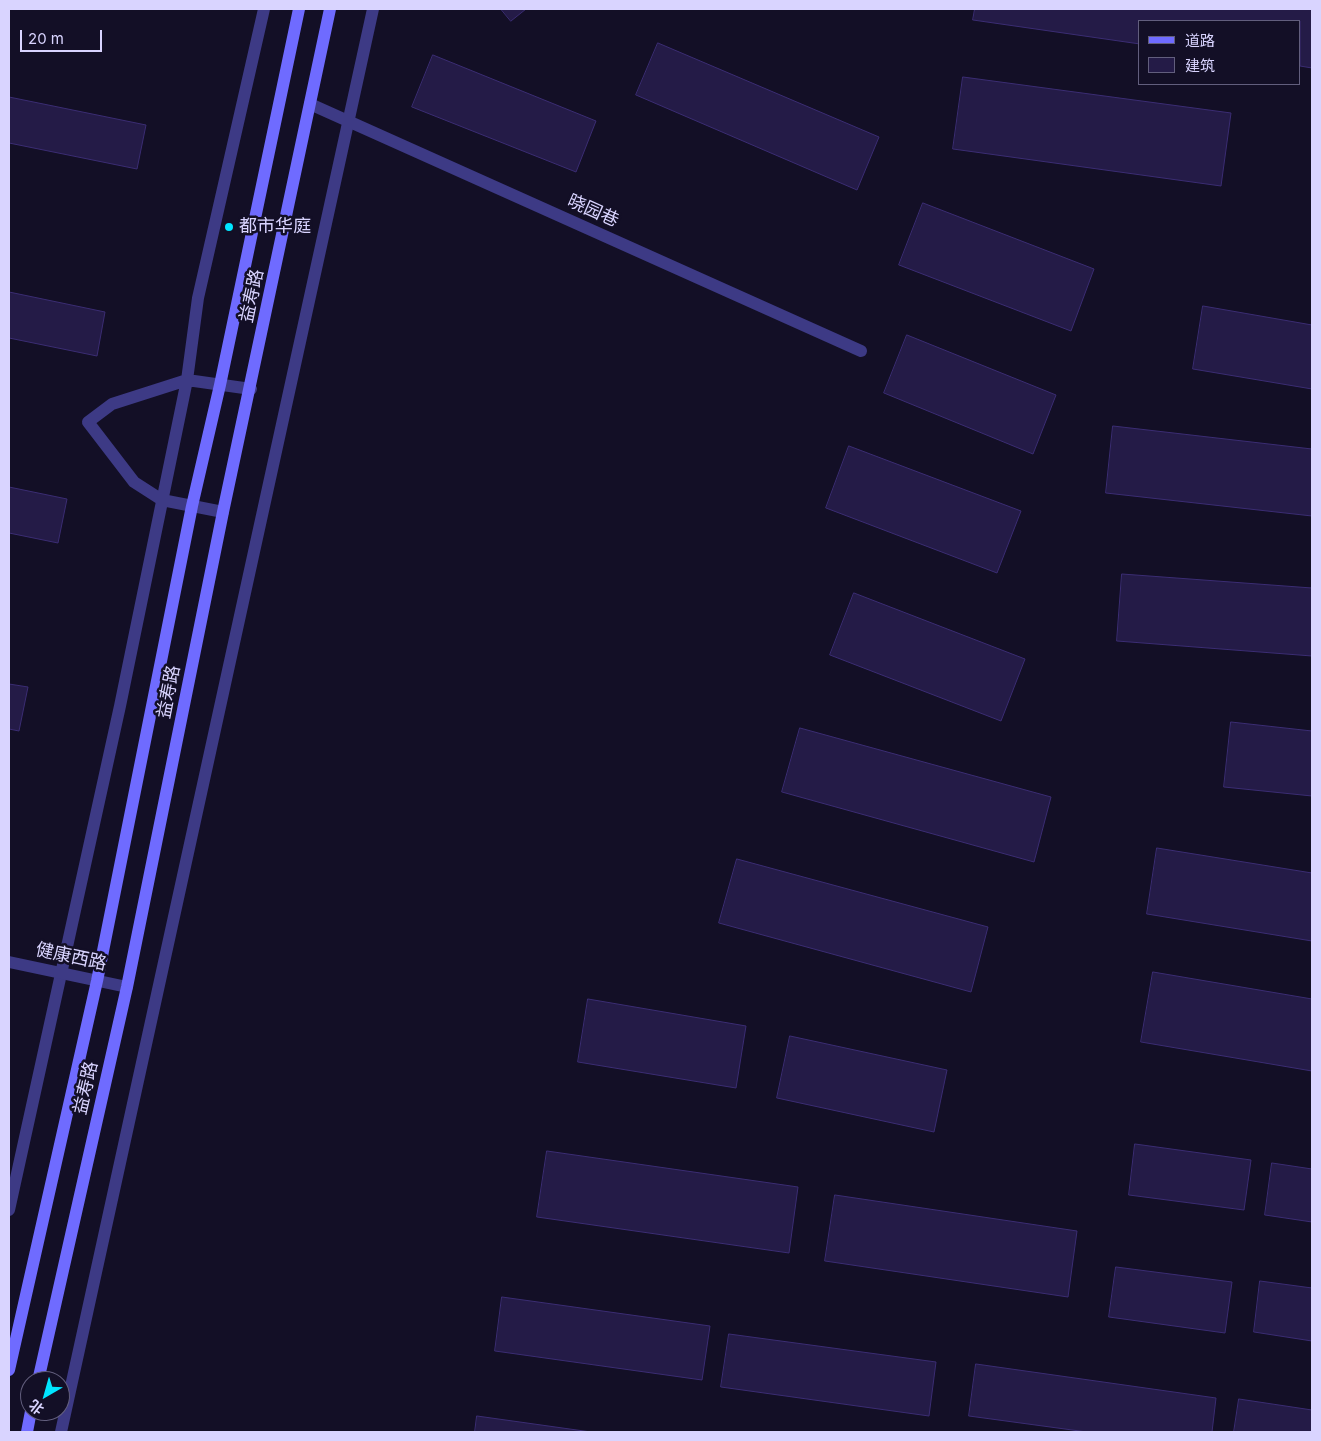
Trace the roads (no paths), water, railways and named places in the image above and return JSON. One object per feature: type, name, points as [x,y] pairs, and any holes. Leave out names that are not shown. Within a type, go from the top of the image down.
[{"type":"main road","name":"益寿路","points":[[9,1370],[97,981],[192,506],[220,385],[299,9]]},
{"type":"main road","name":"益寿路","points":[[40,1371],[127,987],[223,512],[251,389],[330,9]]},
{"type":"street","points":[[9,1210],[63,973],[187,380],[198,298],[264,9]]},
{"type":"street","points":[[61,1432],[373,9]]},
{"type":"street","name":"晓园巷","points":[[310,104],[861,351]]},
{"type":"street","points":[[223,512],[162,500],[134,482],[88,422],[112,404],[187,380],[251,389]]},
{"type":"street","name":"健康西路","points":[[9,962],[127,987]]},
{"type":"place","name":"都市华庭","points":[[229,227]]}]
